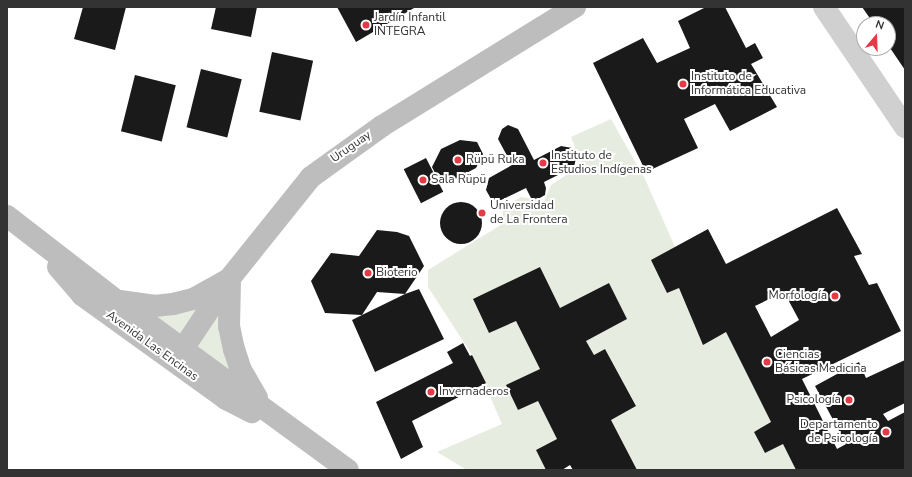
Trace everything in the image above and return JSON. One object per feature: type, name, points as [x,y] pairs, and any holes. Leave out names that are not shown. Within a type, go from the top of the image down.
[{"type":"main road","name":"Uruguay","points":[[184,349],[230,278],[300,190],[323,167],[382,126],[574,7]]},
{"type":"main road","name":"Avenida Las Encinas","points":[[7,216],[117,301],[348,470]]},
{"type":"main road","name":"Avenida Las Encinas","points":[[44,244],[62,272],[82,295],[226,399],[249,411],[280,420]]},
{"type":"main road","points":[[117,301],[154,306],[173,304],[212,290],[230,278]]},
{"type":"main road","points":[[230,278],[228,302],[234,349],[241,370],[263,407]]},
{"type":"main road","points":[[157,349],[170,354],[184,349],[185,365],[192,374]]},
{"type":"street","points":[[824,7],[905,127]]},
{"type":"shaded area","points":[[611,119],[645,179],[675,247],[652,260],[667,293],[679,288],[703,344],[726,332],[771,422],[754,432],[765,453],[783,444],[796,470],[637,470],[611,420],[636,405],[605,349],[594,355],[586,341],[627,319],[609,283],[560,308],[540,267],[473,300],[489,333],[516,321],[540,369],[506,385],[518,410],[538,401],[557,439],[536,450],[546,470],[467,470],[437,452],[502,424],[472,355],[428,287],[428,270],[504,223],[502,208],[521,197],[544,201],[551,185],[582,165],[571,137]]},
{"type":"shaded area","points":[[225,293],[237,383],[191,347]]},
{"type":"shaded area","points":[[214,295],[181,340],[151,312]]},
{"type":"building","points":[[83,7],[126,7],[115,50],[74,39]]},
{"type":"building","points":[[216,7],[257,7],[251,37],[211,29]]},
{"type":"building","name":"Jardín Infantil INTEGRA","points":[[337,7],[414,7],[414,8],[356,42]]},
{"type":"building","name":"Instituto de Informática Educativa","points":[[706,7],[725,7],[746,48],[755,43],[763,58],[751,64],[777,107],[730,131],[715,104],[684,119],[698,148],[646,172],[593,63],[643,38],[657,63],[690,48],[678,21]]},
{"type":"building","points":[[862,7],[905,7],[905,70],[895,56],[896,16],[868,16]]},
{"type":"building","points":[[272,52],[313,61],[300,120],[259,112]]},
{"type":"building","points":[[201,69],[242,79],[227,137],[186,127]]},
{"type":"building","points":[[135,75],[176,85],[162,141],[121,131]]},
{"type":"building","name":"Instituto de Estudios Indígenas","points":[[508,125],[518,129],[534,160],[561,146],[572,148],[577,154],[574,167],[544,182],[546,188],[545,195],[538,199],[531,198],[526,188],[501,200],[491,199],[486,190],[489,178],[512,165],[498,139],[502,129]]},
{"type":"building","name":"Rüpü Ruka","points":[[460,140],[477,142],[483,154],[476,168],[453,180],[437,177],[432,167],[441,149]]},
{"type":"building","name":"Sala Rüpü","points":[[426,158],[443,192],[421,203],[404,169]]},
{"type":"building","name":"Rüpü Ruka","points":[[457,202],[465,202],[476,208],[482,219],[482,227],[476,238],[465,244],[457,244],[446,238],[440,227],[440,219],[446,208]]},
{"type":"building","points":[[837,208],[862,254],[854,256],[869,285],[877,283],[901,331],[802,379],[837,449],[846,444],[815,386],[859,362],[866,378],[905,360],[905,403],[883,414],[888,421],[905,412],[905,470],[796,470],[783,444],[765,453],[754,432],[771,422],[726,332],[703,345],[679,288],[667,293],[651,260],[708,229],[726,264]],"holes":[[[784,292],[799,320],[771,337],[755,306]]]},
{"type":"building","name":"Bioterio","points":[[377,230],[397,232],[409,236],[424,266],[405,294],[377,292],[362,315],[325,313],[311,281],[331,253],[359,256]]},
{"type":"building","points":[[540,267],[560,308],[609,283],[627,319],[586,341],[594,355],[605,349],[636,406],[611,420],[637,470],[573,470],[570,465],[562,470],[546,470],[536,450],[557,439],[538,401],[518,410],[506,385],[540,369],[516,321],[489,333],[473,299]]},
{"type":"building","name":"Bioterio","points":[[419,289],[444,339],[375,372],[352,320],[405,294]]},
{"type":"building","name":"Invernaderos","points":[[463,343],[470,356],[472,355],[486,383],[412,421],[423,447],[401,459],[376,402],[453,363],[447,352]]},
{"type":"place","name":"Jardín Infantil INTEGRA","points":[[366,25]]},
{"type":"place","name":"Instituto de Informática Educativa","points":[[683,84]]},
{"type":"place","name":"Rüpü Ruka","points":[[458,160]]},
{"type":"place","name":"Instituto de Estudios Indígenas","points":[[543,163]]},
{"type":"place","name":"Sala Rüpü","points":[[423,180]]},
{"type":"place","name":"Universidad de La Frontera","points":[[482,213]]},
{"type":"place","name":"Bioterio","points":[[368,273]]},
{"type":"place","name":"Morfología","points":[[835,296]]},
{"type":"place","name":"Ciencias Básicas Medicina","points":[[767,362]]},
{"type":"place","name":"Invernaderos","points":[[431,392]]},
{"type":"place","name":"Psicología","points":[[849,400]]},
{"type":"place","name":"Departamento de Psicología","points":[[886,432]]}]
